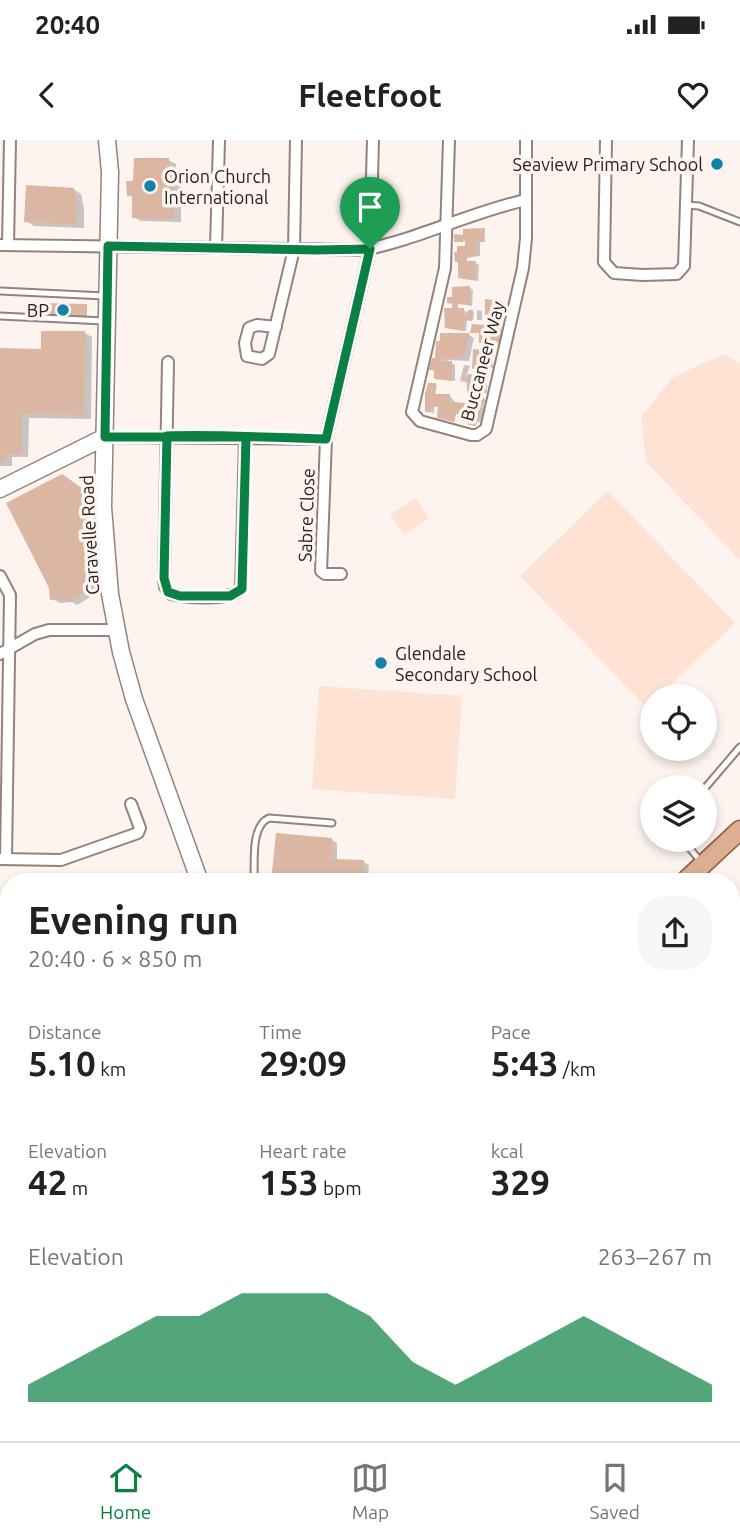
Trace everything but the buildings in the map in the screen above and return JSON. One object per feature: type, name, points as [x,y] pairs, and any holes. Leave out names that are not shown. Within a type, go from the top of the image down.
[{"type":"main road","points":[[694,873],[740,831]]},
{"type":"street","points":[[10,140],[4,245],[294,249],[370,249],[526,200],[526,140]]},
{"type":"street","name":"Caravelle Road","points":[[107,140],[110,172],[104,536],[116,630],[134,699],[197,873]]},
{"type":"street","name":"Caravelle Road","points":[[110,172],[117,140]]},
{"type":"street","points":[[216,248],[219,140]]},
{"type":"street","points":[[276,327],[294,249],[296,140]]},
{"type":"street","points":[[0,489],[105,437],[326,439],[370,249],[373,140]]},
{"type":"street","points":[[447,225],[449,140]]},
{"type":"street","points":[[606,140],[604,262],[611,272],[643,275],[677,274],[684,266],[688,140]]},
{"type":"street","name":"Buccaneer Way","points":[[447,225],[445,268],[412,412],[420,421],[477,435],[486,429],[517,300],[524,258],[526,200]]},
{"type":"street","points":[[168,362],[164,584],[171,594],[192,597],[233,596],[243,586],[246,437]]},
{"type":"street","name":"Sabre Close","points":[[326,439],[321,572],[325,575],[341,574]]},
{"type":"street","points":[[0,576],[10,595],[5,651],[3,859],[61,860],[138,833],[140,828],[131,804]]},
{"type":"street","points":[[5,651],[49,629],[116,630]]},
{"type":"lane","points":[[687,205],[702,206],[740,222]]},
{"type":"lane","points":[[0,290],[108,296]]},
{"type":"lane","points":[[0,316],[107,321]]},
{"type":"lane","points":[[716,775],[740,747]]},
{"type":"lane","points":[[255,873],[257,834],[263,821],[269,818],[332,823]]},
{"type":"lane","points":[[693,852],[703,864]]},
{"type":"shaded area","points":[[723,354],[740,364],[740,560],[646,462],[641,417],[672,378]]},
{"type":"shaded area","points":[[608,491],[735,623],[671,684],[640,684],[640,701],[520,576]]},
{"type":"shaded area","points":[[415,498],[429,518],[404,535],[390,515]]},
{"type":"shaded area","points":[[319,686],[462,696],[455,799],[312,789]]},
{"type":"place","name":"Seaview Primary School","points":[[717,164]]},
{"type":"place","name":"Orion Church International","points":[[150,186]]},
{"type":"place","name":"BP","points":[[63,310]]},
{"type":"place","name":"Glendale Secondary School","points":[[381,663]]},
{"type":"route","points":[[370,249],[108,246],[105,437],[140,437],[183,436],[246,437],[242,589],[233,596],[192,597],[171,594],[165,587],[164,578],[167,436],[183,436],[248,437],[326,439],[370,249]]}]
